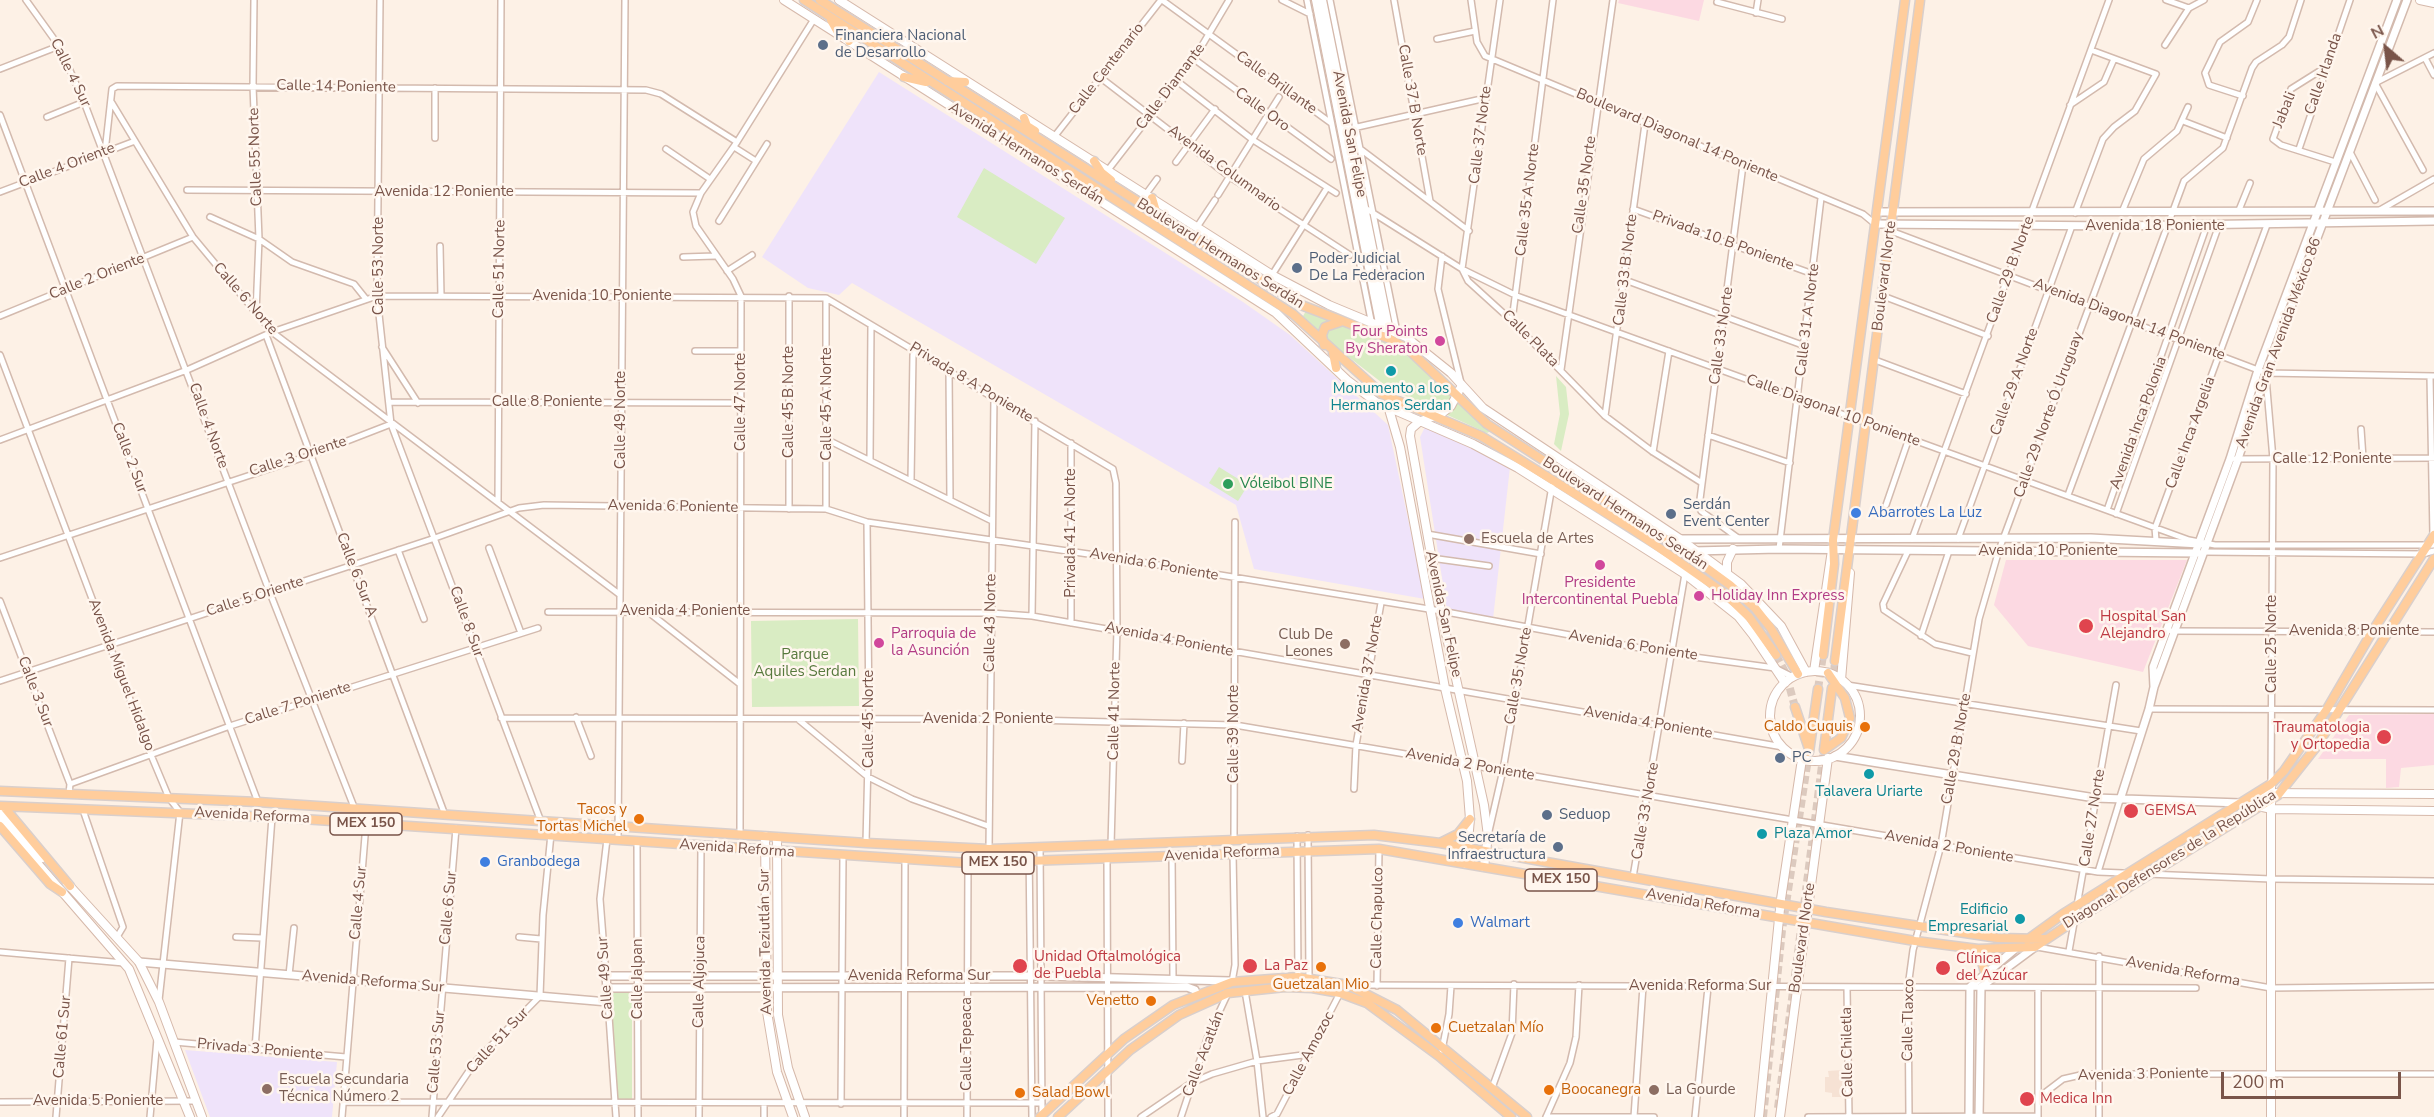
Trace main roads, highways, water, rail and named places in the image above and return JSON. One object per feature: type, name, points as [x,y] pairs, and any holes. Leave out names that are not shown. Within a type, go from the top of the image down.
[{"type":"main road","name":"Avenida Hermanos Serdán","points":[[784,0],[1276,313],[1363,393],[1390,409],[1473,444],[1553,484],[1672,565]]},
{"type":"main road","name":"Boulevard Hermanos Serdán","points":[[804,0],[1293,314],[1324,345],[1382,394],[1481,436],[1539,472],[1553,484],[1662,550],[1737,605],[1776,655]]},
{"type":"main road","name":"Boulevard Hermanos Serdán","points":[[820,0],[835,2],[946,80],[1301,305],[1343,322],[1381,331],[1409,350],[1496,430],[1682,550],[1730,585],[1755,609],[1803,674]]},
{"type":"main road","name":"Avenida San Felipe","points":[[1316,0],[1348,129],[1356,202],[1381,331]]},
{"type":"main road","name":"Avenida San Felipe","points":[[1322,0],[1364,207],[1381,331]]},
{"type":"main road","name":"Boulevard Norte","points":[[1803,674],[1832,550],[1905,0]]},
{"type":"main road","name":"Boulevard Norte","points":[[1835,662],[1920,0]]},
{"type":"main road","points":[[2420,0],[2434,3]]},
{"type":"main road","name":"Avenida Hermanos Serdán","points":[[835,2],[1094,161],[1272,275],[1381,331],[1397,332],[1441,363],[1483,408],[1680,539],[1727,573],[1767,609],[1793,647],[1803,674]]},
{"type":"main road","points":[[830,16],[840,36]]},
{"type":"main road","points":[[840,23],[849,41]]},
{"type":"main road","points":[[904,76],[934,84]]},
{"type":"main road","points":[[946,80],[965,82]]},
{"type":"main road","points":[[1024,118],[1027,126],[1047,140],[1051,148]]},
{"type":"main road","points":[[1094,161],[1118,190]]},
{"type":"main road","points":[[1149,196],[1156,215]]},
{"type":"main road","points":[[1324,345],[1322,338],[1325,327],[1334,322],[1343,322]]},
{"type":"main road","points":[[1333,353],[1336,368]]},
{"type":"main road","points":[[1419,422],[1451,406],[1461,385]]},
{"type":"main road","name":"Avenida San Felipe","points":[[1382,394],[1390,409],[1406,481],[1445,688],[1463,764],[1470,819],[1466,864]]},
{"type":"main road","name":"Avenida San Felipe","points":[[1419,422],[1411,429],[1410,436],[1441,611],[1476,767],[1488,836],[1484,867]]},
{"type":"main road","points":[[1522,461],[1527,473],[1539,472]]},
{"type":"main road","points":[[1406,481],[1417,479]]},
{"type":"main road","name":"Diagonal Defensores de la República","points":[[2015,949],[2079,904],[2271,784],[2289,764],[2327,709],[2372,632],[2431,545]]},
{"type":"main road","points":[[1727,573],[1727,562],[1732,549]]},
{"type":"main road","name":"Boulevard Norte","points":[[1823,655],[1834,564],[1832,550]]},
{"type":"main road","name":"Boulevard Norte","points":[[1844,682],[1850,551]]},
{"type":"main road","name":"Diagonal Defensores de la República","points":[[2035,947],[2076,918],[2274,796],[2298,771],[2341,709],[2434,559]]},
{"type":"main road","points":[[1672,565],[1686,568],[1738,616],[1785,683]]},
{"type":"main road","points":[[1828,673],[1845,698],[1850,718],[1841,738],[1824,750],[1832,688]]},
{"type":"main road","points":[[1828,673],[1844,682],[1855,696],[1859,710],[1859,724],[1850,742],[1832,757],[1802,759],[1783,747],[1773,732],[1770,715],[1777,692],[1785,683],[1803,674],[1828,673]]},
{"type":"main road","points":[[1795,706],[1810,751],[1818,689]]},
{"type":"main road","name":"Boulevard Norte","points":[[1779,1117],[1805,921],[1832,757]]},
{"type":"main road","name":"Boulevard Norte","points":[[1759,1117],[1779,917],[1791,820],[1802,759]]},
{"type":"main road","name":"Calle 25 Norte","points":[[2271,784],[2274,796],[2271,879],[2271,1117]]},
{"type":"main road","name":"Avenida Reforma","points":[[0,791],[354,807],[445,816],[540,819],[866,843],[989,849],[1308,835],[1374,835],[1440,843],[1781,905],[1921,926],[2045,939]]},
{"type":"main road","points":[[2259,793],[2274,796],[2434,794]]},
{"type":"main road","points":[[2243,803],[2272,809],[2434,811]]},
{"type":"main road","points":[[1,808],[62,892],[134,977],[190,1117]]},
{"type":"main road","points":[[1,808],[140,962],[159,1002],[202,1117]]},
{"type":"main road","name":"Avenida Reforma","points":[[1,808],[180,812],[272,817],[968,863],[1379,849],[1915,941],[1978,949],[2035,947]]},
{"type":"main road","points":[[1440,843],[1458,834],[1470,819]]},
{"type":"main road","points":[[0,820],[48,870],[70,886]]},
{"type":"main road","points":[[0,826],[50,884],[62,892]]},
{"type":"main road","name":"Avenida Teziutlán Sur","points":[[765,836],[765,988],[771,1045],[787,1104],[793,1117]]},
{"type":"main road","name":"Avenida Teziutlán Sur","points":[[777,837],[776,988],[781,1040],[806,1117]]},
{"type":"main road","points":[[1584,884],[1587,869]]},
{"type":"main road","points":[[1978,949],[1986,972]]},
{"type":"main road","points":[[1041,1116],[1108,1053],[1150,1020],[1197,995],[1232,982],[1298,976],[1348,985],[1398,1010],[1511,1117]]},
{"type":"main road","points":[[1058,1117],[1108,1069],[1156,1030],[1179,1016],[1228,993],[1245,990],[1312,988],[1340,993],[1367,1003],[1492,1088],[1527,1117]]},
{"type":"tunnel","points":[[1776,655],[1786,674],[1795,707]]},
{"type":"tunnel","points":[[1818,689],[1823,655]]},
{"type":"tunnel","points":[[1833,685],[1835,661]]},
{"type":"tunnel","points":[[1778,1108],[1824,750]]},
{"type":"tunnel","points":[[1763,1117],[1782,930],[1809,752]]},
{"type":"place","name":"Financiera Nacional de Desarrollo","points":[[823,45]]},
{"type":"place","name":"Poder Judicial De La Federacion","points":[[1297,268]]},
{"type":"place","name":"Four Points By Sheraton","points":[[1440,341]]},
{"type":"place","name":"Monumento a los Hermanos Serdan","points":[[1391,371]]},
{"type":"place","name":"Vóleibol BINE","points":[[1228,484]]},
{"type":"place","name":"Abarrotes La Luz","points":[[1856,513]]},
{"type":"place","name":"Serdán Event Center","points":[[1671,514]]},
{"type":"place","name":"Escuela de Artes","points":[[1469,539]]},
{"type":"place","name":"Presidente Intercontinental Puebla","points":[[1600,565]]},
{"type":"place","name":"Holiday Inn Express","points":[[1699,596]]},
{"type":"place","name":"Hospital San Alejandro","points":[[2086,626]]},
{"type":"place","name":"Parroquia de la Asunción","points":[[879,643]]},
{"type":"place","name":"Club De Leones","points":[[1345,644]]},
{"type":"place","name":"Caldo Cuquis","points":[[1865,727]]},
{"type":"place","name":"Traumatologia y Ortopedia","points":[[2384,737]]},
{"type":"place","name":"PC","points":[[1780,758]]},
{"type":"place","name":"Talavera Uriarte","points":[[1869,774]]},
{"type":"place","name":"GEMSA","points":[[2131,811]]},
{"type":"place","name":"Seduop","points":[[1547,815]]},
{"type":"place","name":"Tacos y Tortas Michel","points":[[639,819]]},
{"type":"place","name":"Plaza Amor","points":[[1762,834]]},
{"type":"place","name":"Secretaría de Infraestructura","points":[[1558,847]]},
{"type":"place","name":"Granbodega","points":[[485,862]]},
{"type":"place","name":"Edificio Empresarial","points":[[2020,919]]},
{"type":"place","name":"Walmart","points":[[1458,923]]},
{"type":"place","name":"Unidad Oftalmológica de Puebla","points":[[1020,966]]},
{"type":"place","name":"La Paz","points":[[1250,966]]},
{"type":"place","name":"Guetzalan Mio","points":[[1321,967]]},
{"type":"place","name":"Clínica del Azúcar","points":[[1943,968]]},
{"type":"place","name":"Venetto","points":[[1151,1001]]},
{"type":"place","name":"Cuetzalan Mío","points":[[1436,1028]]},
{"type":"place","name":"Escuela Secundaria Técnica Número 2","points":[[267,1089]]},
{"type":"place","name":"Boocanegra","points":[[1549,1090]]},
{"type":"place","name":"La Gourde","points":[[1654,1090]]},
{"type":"place","name":"Salad Bowl","points":[[1020,1093]]},
{"type":"place","name":"Medica Inn","points":[[2027,1099]]},
{"type":"park label","name":"Parque Aquiles Serdan","points":[[805,664]]}]
